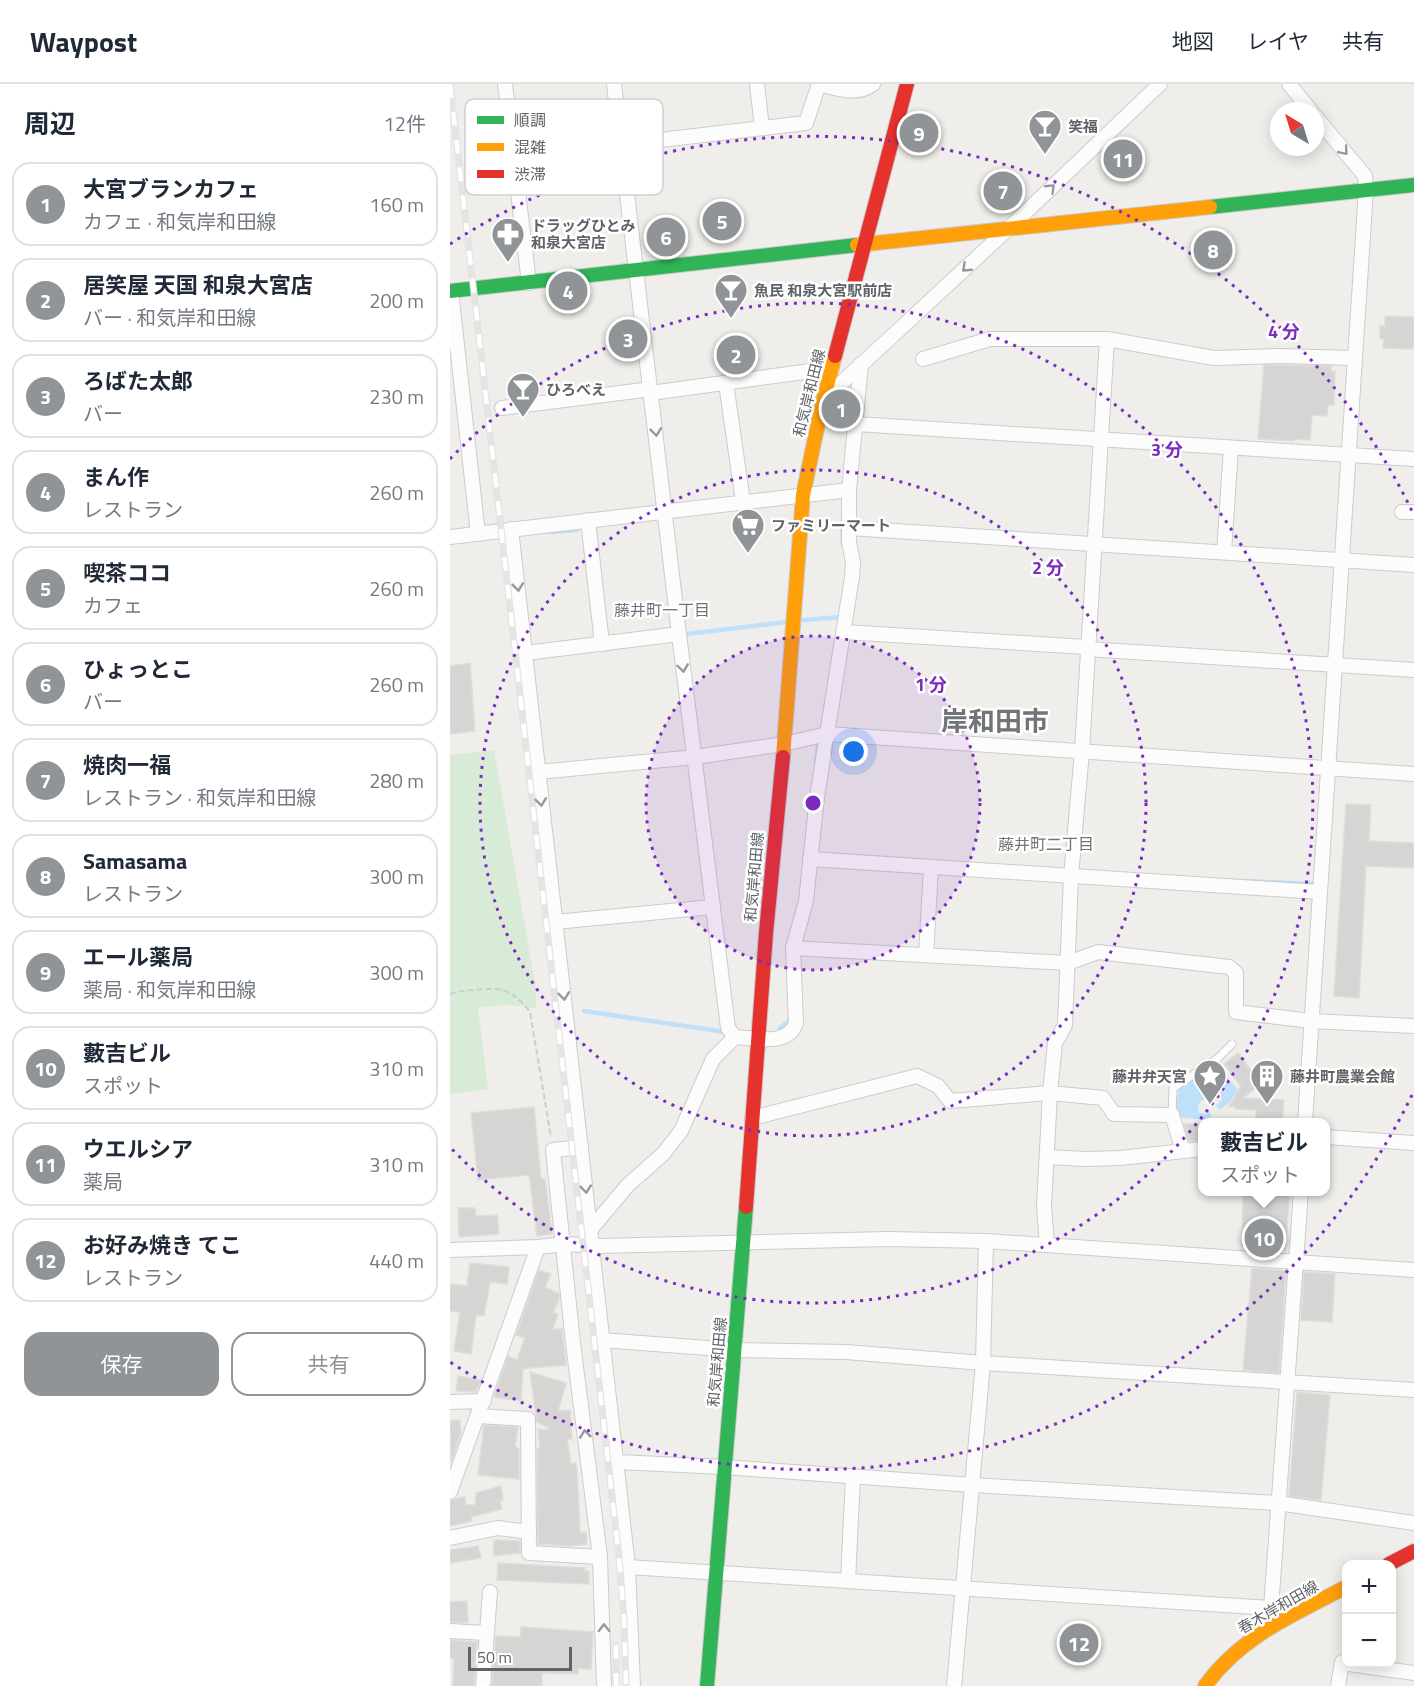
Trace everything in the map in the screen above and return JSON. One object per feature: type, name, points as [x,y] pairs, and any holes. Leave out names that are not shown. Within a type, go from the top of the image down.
[{"type":"main road","name":"和気岸和田線","points":[[707,1686],[803,495],[823,400],[907,84]]},
{"type":"main road","points":[[450,291],[1414,185]]},
{"type":"main road","points":[[1396,1560],[1414,1551]]},
{"type":"main road","name":"春木岸和田線","points":[[1204,1686],[1228,1656],[1273,1625],[1342,1590]]},
{"type":"street","points":[[505,84],[507,99]]},
{"type":"street","points":[[614,84],[616,99]]},
{"type":"street","points":[[758,84],[762,128]]},
{"type":"street","points":[[663,140],[806,123],[819,84],[857,92],[873,84]]},
{"type":"street","points":[[823,400],[1160,84]]},
{"type":"street","points":[[1289,84],[1304,102]]},
{"type":"street","points":[[1305,1118],[1366,190],[1365,176],[1324,127]]},
{"type":"street","points":[[519,195],[529,283]]},
{"type":"street","points":[[627,195],[712,907],[728,1028],[735,1036],[781,1039],[793,1030],[796,1023],[793,948],[806,901],[817,797],[853,562],[849,528],[849,490],[861,364]]},
{"type":"street","points":[[450,291],[457,411],[478,534]]},
{"type":"street","points":[[923,360],[990,339],[1107,339],[1214,358],[1279,356],[1355,358]]},
{"type":"street","points":[[1047,1245],[1044,1206],[1050,1094],[1055,1043],[1065,1025],[1071,877],[1082,751],[1107,339]]},
{"type":"street","points":[[502,408],[726,383],[832,368]]},
{"type":"street","points":[[726,383],[743,502]]},
{"type":"street","points":[[856,424],[1414,459]]},
{"type":"street","points":[[1224,552],[1231,448]]},
{"type":"street","points":[[450,537],[849,490]]},
{"type":"street","points":[[588,520],[602,644]]},
{"type":"street","points":[[849,528],[1414,565]]},
{"type":"street","points":[[511,529],[628,1567],[633,1686]]},
{"type":"street","points":[[844,632],[1414,670]]},
{"type":"street","points":[[526,653],[679,634]]},
{"type":"street","points":[[537,772],[695,757],[784,744],[827,734],[1414,774]]},
{"type":"street","points":[[810,859],[1319,892]]},
{"type":"street","points":[[926,955],[931,868]]},
{"type":"street","points":[[555,922],[712,907]]},
{"type":"street","points":[[793,948],[1068,963],[1098,952],[1229,967],[1236,973],[1236,1012],[1311,1021],[1414,1026]]},
{"type":"street","points":[[590,1230],[628,1185],[663,1154],[681,1131],[713,1059],[735,1036]]},
{"type":"street","points":[[752,1118],[917,1076],[938,1086],[950,1101],[1050,1094],[1103,1098],[1114,1114],[1172,1115],[1183,1151]]},
{"type":"street","points":[[1330,1137],[1414,1143]]},
{"type":"street","points":[[581,1147],[553,1150],[573,1343],[600,1557],[604,1686]]},
{"type":"street","points":[[1047,1157],[1120,1158],[1198,1150]]},
{"type":"street","points":[[1273,1625],[1271,1608],[1301,1196]]},
{"type":"street","points":[[450,1250],[564,1244],[592,1246],[888,1239],[986,1241],[1414,1270]]},
{"type":"street","points":[[954,1686],[983,1363],[986,1241]]},
{"type":"street","points":[[450,1492],[538,1247]]},
{"type":"street","points":[[601,1340],[734,1350],[846,1352],[983,1363],[1414,1390]]},
{"type":"street","points":[[450,1402],[484,1401]]},
{"type":"street","points":[[478,1416],[528,1419],[529,1553],[600,1557]]},
{"type":"street","points":[[616,1462],[1278,1503],[1414,1523]]},
{"type":"street","points":[[848,1581],[853,1476]]},
{"type":"street","points":[[450,1538],[498,1528],[528,1532]]},
{"type":"street","points":[[628,1567],[1271,1608]]},
{"type":"street","points":[[483,1686],[490,1592]]},
{"type":"street","points":[[450,1631],[486,1633]]},
{"type":"street","points":[[1338,1686],[1342,1662]]},
{"type":"street","points":[[1381,1668],[1414,1673]]},
{"type":"lane","points":[[1172,1115],[1173,1088],[1218,1058],[1232,1044]]},
{"type":"path","points":[[450,994],[493,988],[506,990],[520,999],[530,1012],[552,1141],[547,1141]]},
{"type":"green space","points":[[494,750],[536,989],[536,1008],[510,1005],[478,1007],[488,1089],[450,1094],[450,755]]},
{"type":"water","points":[[1213,1067],[1223,1072],[1238,1090],[1229,1103],[1220,1110],[1216,1105],[1222,1100],[1221,1092],[1211,1093],[1199,1103],[1198,1112],[1206,1114],[1209,1111],[1212,1116],[1198,1119],[1175,1117],[1179,1088]]},
{"type":"building","points":[[1385,316],[1414,317],[1414,349],[1383,348],[1384,339],[1380,339],[1380,325],[1385,326]]},
{"type":"building","points":[[1264,365],[1331,366],[1331,371],[1335,371],[1334,405],[1328,405],[1327,416],[1312,415],[1310,440],[1258,439]]},
{"type":"building","points":[[470,663],[475,731],[450,734],[450,666]]},
{"type":"building","points":[[1346,804],[1371,805],[1369,841],[1414,843],[1414,868],[1366,866],[1359,998],[1334,996]]},
{"type":"building","points":[[1238,1053],[1261,1084],[1243,1098],[1284,1100],[1282,1118],[1256,1118],[1256,1110],[1237,1109],[1232,1106],[1228,1108],[1241,1086],[1224,1064]]},
{"type":"building","points":[[534,1107],[541,1179],[545,1179],[552,1234],[537,1236],[529,1175],[478,1180],[471,1113]]},
{"type":"building","points":[[1184,1124],[1198,1124],[1198,1140],[1189,1141]]},
{"type":"building","points":[[1243,1196],[1290,1196],[1285,1249],[1266,1247],[1269,1251],[1254,1250],[1254,1247],[1242,1246]]},
{"type":"building","points":[[458,1208],[475,1208],[476,1216],[497,1215],[499,1234],[459,1237]]},
{"type":"building","points":[[470,1263],[509,1267],[507,1284],[490,1282],[484,1316],[476,1315],[471,1354],[454,1351],[460,1312],[450,1311],[450,1284],[467,1286]]},
{"type":"building","points":[[1252,1268],[1286,1271],[1279,1373],[1243,1370]]},
{"type":"building","points":[[539,1270],[551,1274],[545,1287],[559,1294],[553,1313],[558,1314],[553,1329],[562,1329],[566,1365],[519,1369],[523,1370],[521,1401],[494,1397],[508,1356],[517,1360],[525,1338],[516,1335]]},
{"type":"building","points":[[1304,1272],[1335,1274],[1332,1322],[1301,1320]]},
{"type":"building","points":[[530,1372],[566,1383],[558,1411],[570,1410],[572,1439],[567,1439],[571,1464],[575,1463],[577,1469],[580,1533],[586,1532],[587,1544],[570,1546],[538,1544],[537,1448],[540,1448],[538,1429],[549,1430],[549,1428],[537,1422]]},
{"type":"building","points":[[458,1376],[481,1380],[476,1392],[456,1391]]},
{"type":"building","points":[[1297,1392],[1330,1395],[1321,1500],[1289,1496]]},
{"type":"building","points":[[460,1420],[461,1434],[451,1462],[450,1421]]},
{"type":"building","points":[[484,1425],[518,1427],[515,1446],[519,1449],[519,1479],[478,1475]]},
{"type":"building","points":[[501,1486],[502,1509],[471,1517],[472,1521],[450,1526],[450,1501],[465,1496],[466,1505],[475,1505],[476,1493]]},
{"type":"building","points":[[494,1540],[520,1541],[520,1553],[493,1556]]},
{"type":"building","points":[[478,1546],[481,1558],[450,1563],[450,1550]]},
{"type":"building","points":[[498,1563],[585,1568],[585,1571],[589,1571],[589,1584],[497,1580]]},
{"type":"building","points":[[467,1601],[468,1623],[450,1622],[450,1602]]},
{"type":"building","points":[[521,1627],[593,1632],[591,1669],[578,1668],[578,1674],[542,1673],[542,1686],[492,1686],[496,1636],[520,1637]]},
{"type":"building","points":[[450,1640],[477,1642],[474,1686],[453,1686],[454,1658],[450,1658]]},
{"type":"waterway","points":[[842,522],[843,545]]},
{"type":"waterway","points":[[550,532],[577,530]]},
{"type":"waterway","points":[[803,620],[841,617]]},
{"type":"waterway","points":[[687,634],[786,622]]},
{"type":"waterway","points":[[816,763],[818,744]]},
{"type":"waterway","points":[[1247,881],[1313,884]]},
{"type":"waterway","points":[[584,1011],[725,1032]]},
{"type":"waterway","points":[[780,1028],[789,1021],[790,1016]]},
{"type":"railway","points":[[450,84],[619,1557],[626,1686]]},
{"type":"railway","points":[[616,1645],[616,1686]]},
{"type":"traffic: fast","points":[[1210,207],[1414,185]]},
{"type":"traffic: fast","points":[[450,291],[857,245]]},
{"type":"traffic: fast","points":[[707,1686],[746,1207]]},
{"type":"traffic: slow","points":[[857,245],[1210,207]]},
{"type":"traffic: slow","points":[[783,757],[803,495],[823,400],[835,356]]},
{"type":"traffic: slow","points":[[1205,1686],[1219,1669],[1251,1640],[1288,1617],[1342,1589]]},
{"type":"traffic: jam","points":[[835,356],[907,84]]},
{"type":"traffic: jam","points":[[746,1207],[766,933],[783,757]]},
{"type":"traffic: jam","points":[[1396,1560],[1414,1551]]},
{"type":"place","name":"エール薬局","points":[[919,133]]},
{"type":"place","name":"笑福","points":[[1045,155]]},
{"type":"place","name":"ウエルシア","points":[[1123,159]]},
{"type":"place","name":"焼肉一福","points":[[1003,191]]},
{"type":"place","name":"喫茶ココ","points":[[722,221]]},
{"type":"place","name":"ひょっとこ","points":[[666,237]]},
{"type":"place","name":"Samasama","points":[[1213,250]]},
{"type":"place","name":"ドラッグひとみ 和泉大宮店","points":[[508,263]]},
{"type":"place","name":"まん作","points":[[568,291]]},
{"type":"place","name":"魚民 和泉大宮駅前店","points":[[731,319]]},
{"type":"place","name":"ろばた太郎","points":[[628,339]]},
{"type":"place","name":"居笑屋 天国 和泉大宮店","points":[[736,355]]},
{"type":"place","name":"大宮ブランカフェ","points":[[841,409]]},
{"type":"place","name":"ひろべえ","points":[[523,418]]},
{"type":"place","name":"ファミリーマート","points":[[748,554]]},
{"type":"place","name":"藤井弁天宮","points":[[1210,1105]]},
{"type":"place","name":"藤井町農業会館","points":[[1267,1105]]},
{"type":"place","name":"藪吉ビル","points":[[1264,1238]]},
{"type":"place","name":"お好み焼き てこ","points":[[1079,1643]]},
{"type":"district","name":"藤井町一丁目","points":[[662,610]]},
{"type":"district","name":"岸和田市","points":[[995,720]]},
{"type":"district","name":"藤井町二丁目","points":[[1046,844]]}]
